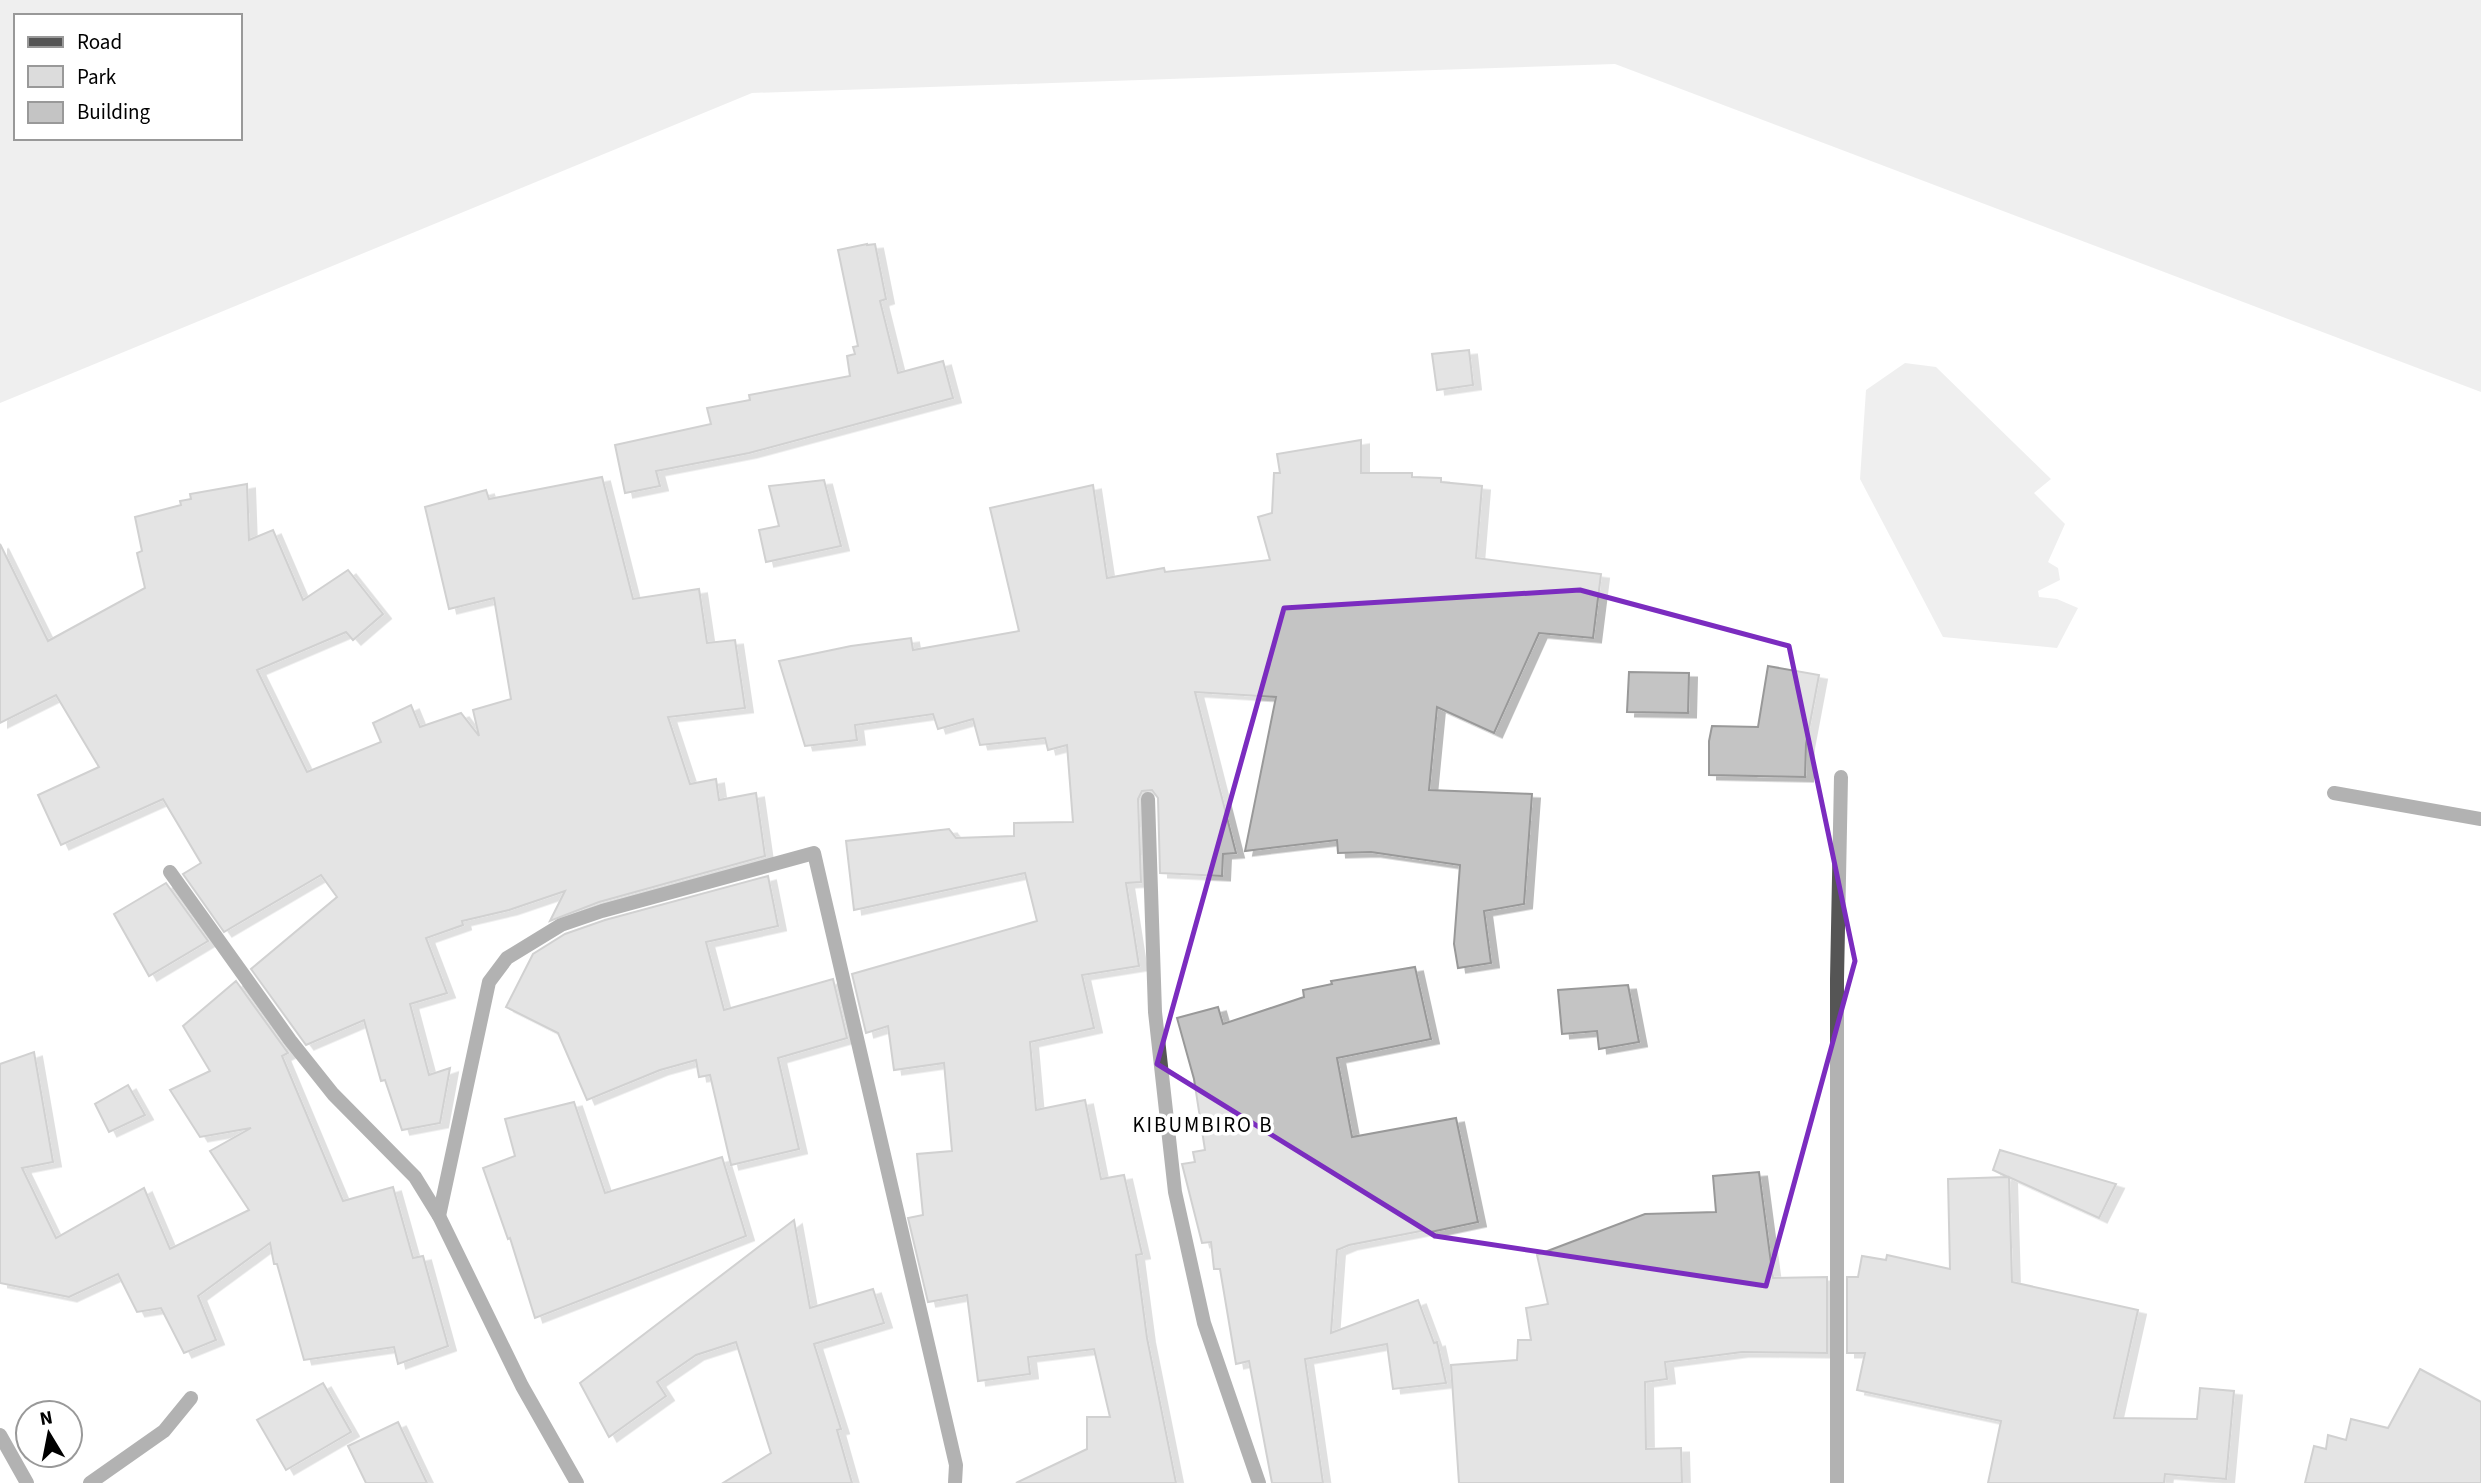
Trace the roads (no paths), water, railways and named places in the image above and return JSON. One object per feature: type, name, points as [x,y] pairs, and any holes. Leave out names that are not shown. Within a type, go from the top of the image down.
[{"type":"street","points":[[1837,1483],[1837,979],[1841,777]]},
{"type":"street","points":[[2334,793],[2481,819]]},
{"type":"street","points":[[1148,799],[1156,1012],[1175,1192],[1204,1323],[1259,1483]]},
{"type":"street","points":[[439,1216],[489,982],[507,958],[571,922],[814,853],[956,1465],[955,1483]]},
{"type":"street","points":[[170,872],[290,1040],[333,1094],[415,1177],[439,1216],[522,1386],[576,1483]]},
{"type":"street","points":[[90,1483],[163,1431],[191,1398]]},
{"type":"street","points":[[0,1436],[27,1483]]},
{"type":"district","name":"KIBUMBIRO B","points":[[1203,1125]]}]
